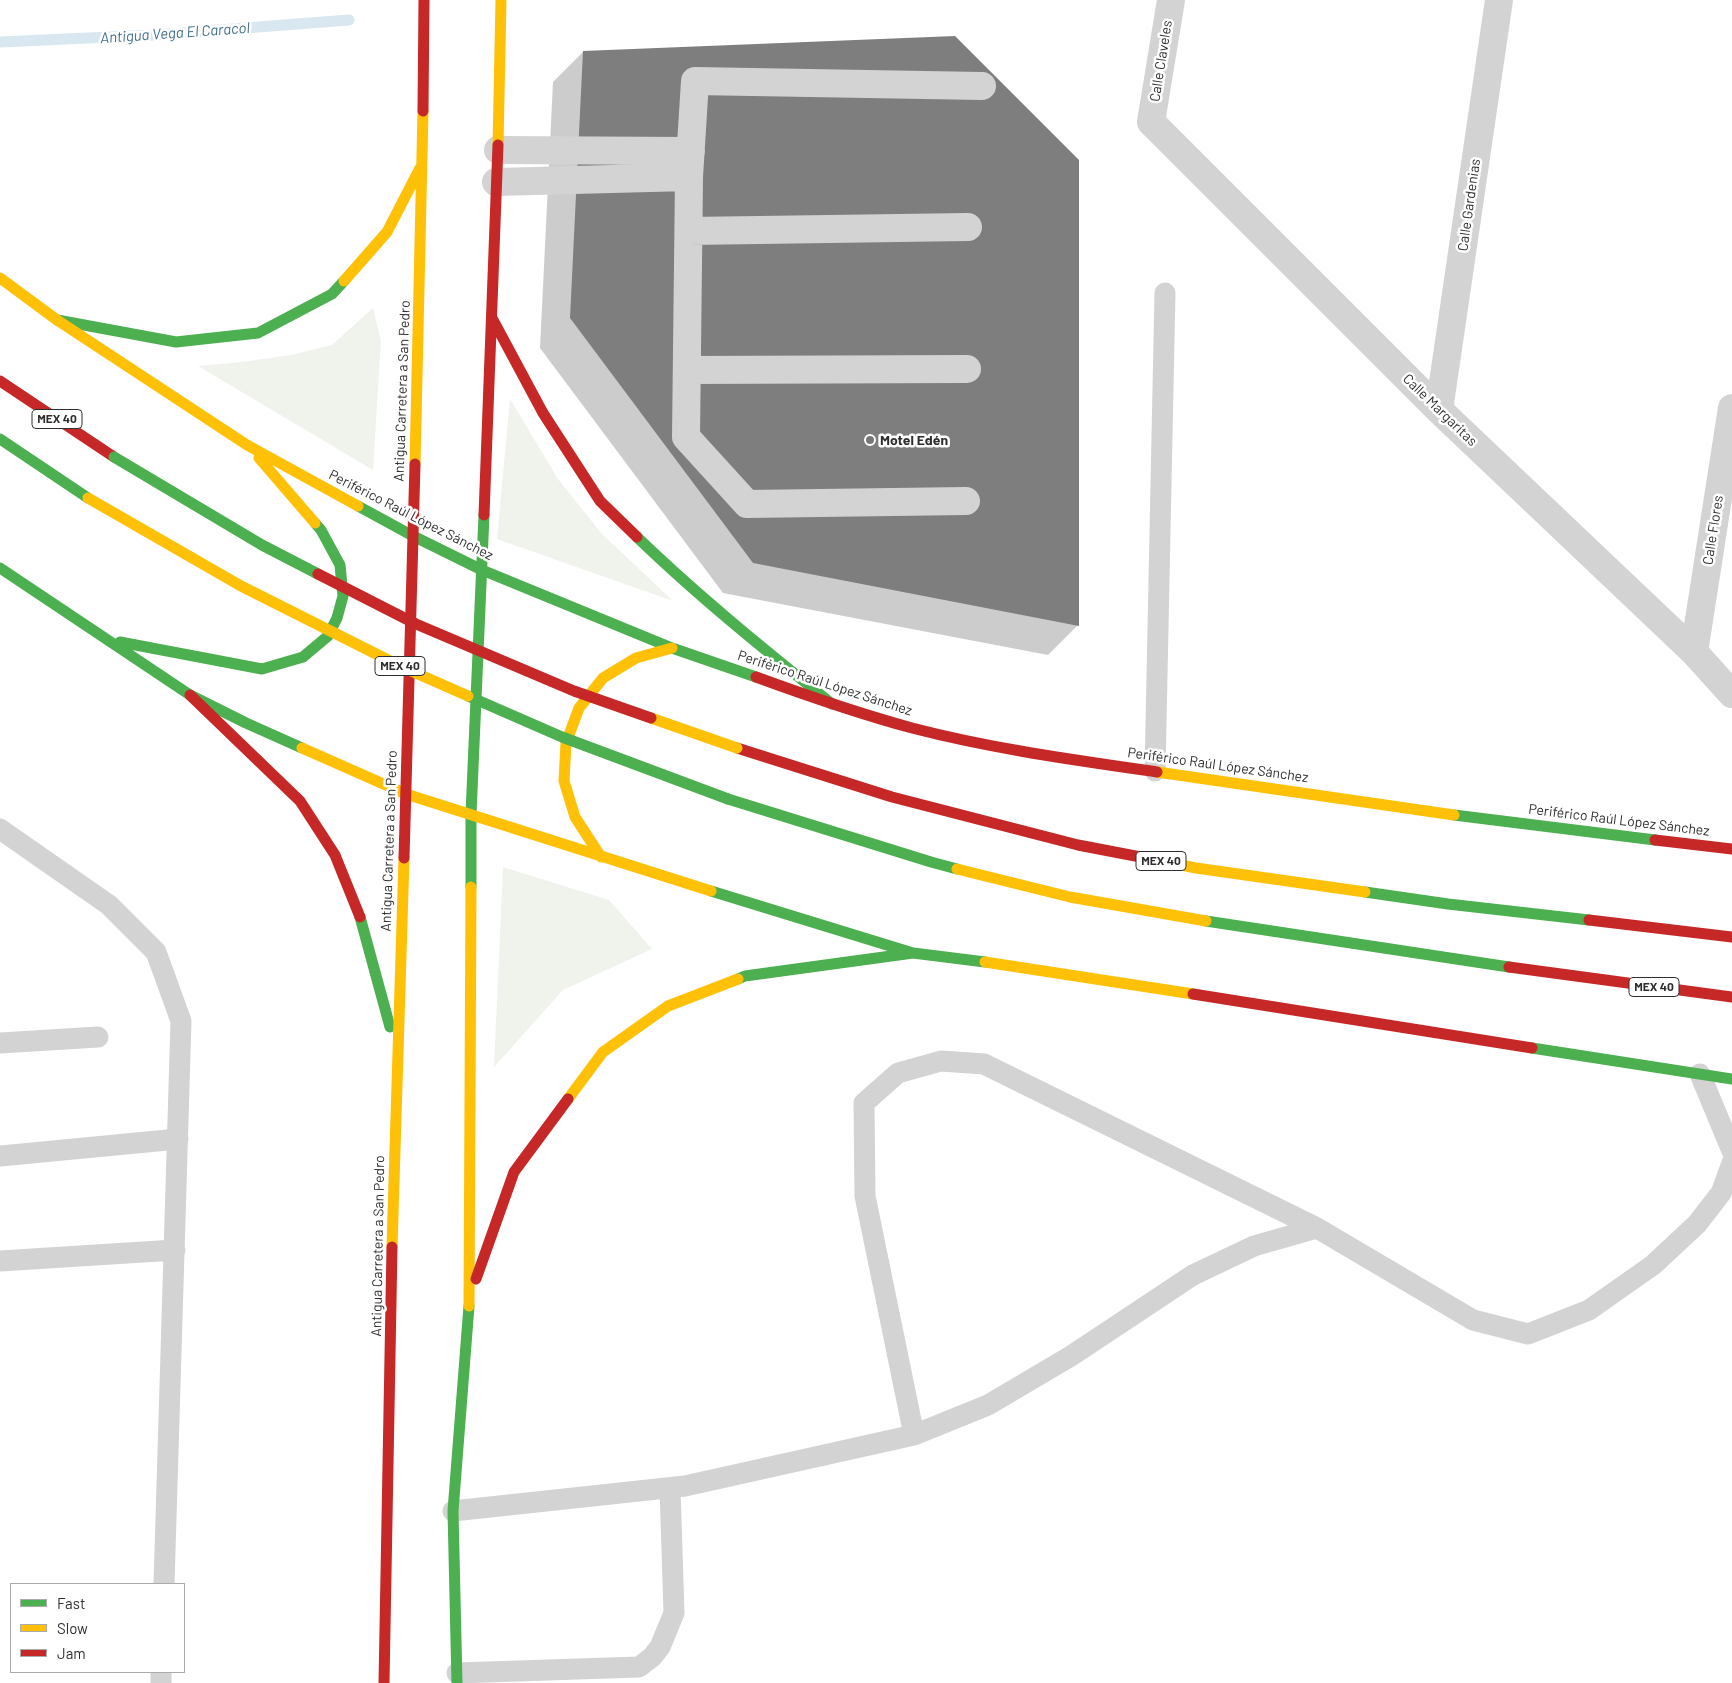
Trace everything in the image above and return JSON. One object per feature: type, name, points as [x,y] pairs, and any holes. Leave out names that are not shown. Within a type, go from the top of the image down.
[{"type":"main road","name":"Antigua Carretera a San Pedro","points":[[384,1683],[398,1053],[423,162],[424,0]]},
{"type":"main road","points":[[457,1678],[452,1511],[469,1300],[471,814],[492,318],[501,0]]},
{"type":"main road","points":[[57,320],[176,342],[258,332],[332,294],[387,232],[423,162]]},
{"type":"main road","name":"Periférico Raúl López Sánchez","points":[[0,278],[57,320],[247,445],[413,536],[482,570],[672,648],[832,704],[913,728],[1017,751],[1443,814],[1732,849]]},
{"type":"main road","points":[[492,318],[543,413],[600,500],[666,565],[832,704]]},
{"type":"main road","name":"MEX 40","points":[[0,381],[114,457],[262,545],[416,624],[574,691],[737,748],[892,797],[1078,845],[1196,868],[1358,892],[1732,937]]},
{"type":"main road","name":"MEX 40","points":[[0,439],[88,498],[241,586],[400,666],[562,737],[728,799],[932,862],[1070,897],[1173,916],[1577,977],[1732,997]]},
{"type":"main road","points":[[106,639],[262,669],[303,658],[328,636],[337,618],[343,596],[340,565],[320,530],[247,445]]},
{"type":"main road","points":[[0,568],[190,695],[246,723],[406,794],[601,857],[913,953],[987,962],[1732,1079]]},
{"type":"main road","points":[[601,857],[575,817],[564,781],[566,743],[579,708],[603,678],[636,658],[672,648]]},
{"type":"main road","points":[[190,695],[300,801],[335,855],[358,910],[398,1053]]},
{"type":"main road","points":[[469,1300],[514,1172],[604,1052],[668,1006],[745,976],[913,953]]},
{"type":"street","name":"Calle Claveles","points":[[1151,122],[1171,0]]},
{"type":"street","name":"Calle Gardenias","points":[[1439,410],[1499,0]]},
{"type":"street","points":[[966,501],[748,504],[686,437],[690,164],[695,81],[982,86]]},
{"type":"street","name":"Calle Margaritas","points":[[1151,122],[1439,410],[1694,652],[1732,694]]},
{"type":"street","points":[[498,150],[690,164]]},
{"type":"street","points":[[496,182],[690,164]]},
{"type":"street","points":[[689,231],[968,227]]},
{"type":"street","points":[[687,370],[967,369]]},
{"type":"street","name":"Calle Flores","points":[[1694,652],[1732,408]]},
{"type":"lane","points":[[1155,771],[1165,293]]},
{"type":"lane","points":[[2,835],[109,905],[156,952],[181,1021],[164,1583]]},
{"type":"lane","points":[[0,1043],[98,1037]]},
{"type":"lane","points":[[914,1435],[865,1196],[864,1103],[898,1073],[941,1061],[984,1064],[1317,1228],[1473,1320],[1528,1334],[1589,1310],[1653,1265],[1698,1224],[1721,1193],[1732,1163]]},
{"type":"lane","points":[[1700,1074],[1732,1151]]},
{"type":"lane","points":[[0,1156],[178,1139]]},
{"type":"lane","points":[[452,1511],[695,1484],[914,1435],[988,1405],[1072,1356],[1193,1275],[1254,1246],[1317,1228]]},
{"type":"lane","points":[[0,1261],[175,1250]]},
{"type":"lane","points":[[457,1678],[638,1667],[652,1657],[660,1647],[674,1613],[670,1488]]},
{"type":"shaded area","points":[[373,308],[381,341],[373,470],[198,366],[291,355],[332,345]]},
{"type":"shaded area","points":[[510,399],[558,479],[601,533],[673,601],[497,539]]},
{"type":"shaded area","points":[[503,867],[609,900],[652,949],[563,990],[494,1067]]},
{"type":"building","name":"Motel Edén","points":[[955,36],[1079,160],[1079,626],[753,563],[570,318],[583,51]]},
{"type":"waterway","name":"Antigua Vega El Caracol","points":[[0,42],[154,35],[349,20]]},
{"type":"traffic: fast","points":[[57,320],[176,342],[258,333],[332,294],[344,281]]},
{"type":"traffic: fast","points":[[0,439],[88,498]]},
{"type":"traffic: fast","points":[[114,457],[262,545],[318,574]]},
{"type":"traffic: fast","points":[[358,506],[482,570],[672,648],[756,677]]},
{"type":"traffic: fast","points":[[471,887],[471,814],[484,515]]},
{"type":"traffic: fast","points":[[120,642],[262,669],[303,657],[328,636],[337,618],[343,596],[340,565],[321,530],[315,523]]},
{"type":"traffic: fast","points":[[637,537],[708,602],[832,704]]},
{"type":"traffic: fast","points":[[0,568],[190,695],[302,748]]},
{"type":"traffic: fast","points":[[468,696],[562,737],[728,799]]},
{"type":"traffic: fast","points":[[728,799],[957,869]]},
{"type":"traffic: fast","points":[[1454,815],[1655,840]]},
{"type":"traffic: fast","points":[[711,891],[913,953],[985,962]]},
{"type":"traffic: fast","points":[[1365,892],[1448,904],[1589,920]]},
{"type":"traffic: fast","points":[[360,917],[390,1027]]},
{"type":"traffic: fast","points":[[1206,921],[1509,967]]},
{"type":"traffic: fast","points":[[738,979],[745,976],[913,953]]},
{"type":"traffic: fast","points":[[1532,1048],[1732,1079]]},
{"type":"traffic: fast","points":[[457,1683],[453,1511],[469,1306]]},
{"type":"traffic: slow","points":[[498,145],[501,0]]},
{"type":"traffic: slow","points":[[415,464],[423,111]]},
{"type":"traffic: slow","points":[[344,281],[387,232],[420,168]]},
{"type":"traffic: slow","points":[[0,278],[57,320],[247,445],[358,506]]},
{"type":"traffic: slow","points":[[259,458],[315,523]]},
{"type":"traffic: slow","points":[[88,498],[241,586],[400,666],[468,696]]},
{"type":"traffic: slow","points":[[601,857],[575,817],[564,781],[566,743],[579,708],[603,678],[636,658],[672,648]]},
{"type":"traffic: slow","points":[[651,718],[737,748]]},
{"type":"traffic: slow","points":[[302,748],[406,794],[711,891]]},
{"type":"traffic: slow","points":[[1157,772],[1454,815]]},
{"type":"traffic: slow","points":[[392,1247],[404,858]]},
{"type":"traffic: slow","points":[[1151,859],[1196,868],[1365,892]]},
{"type":"traffic: slow","points":[[957,869],[1070,897],[1206,921]]},
{"type":"traffic: slow","points":[[469,1306],[471,887]]},
{"type":"traffic: slow","points":[[985,962],[1193,994]]},
{"type":"traffic: slow","points":[[568,1099],[603,1052],[668,1006],[738,979]]},
{"type":"traffic: jam","points":[[423,111],[424,0]]},
{"type":"traffic: jam","points":[[484,515],[498,145]]},
{"type":"traffic: jam","points":[[492,318],[543,413],[600,501],[637,537]]},
{"type":"traffic: jam","points":[[0,381],[114,457]]},
{"type":"traffic: jam","points":[[404,858],[415,464]]},
{"type":"traffic: jam","points":[[318,574],[416,624],[574,691],[651,718]]},
{"type":"traffic: jam","points":[[756,677],[814,698],[912,728],[1034,753],[1157,772]]},
{"type":"traffic: jam","points":[[190,695],[300,801],[335,855],[360,917]]},
{"type":"traffic: jam","points":[[737,748],[892,797],[1078,845],[1151,859]]},
{"type":"traffic: jam","points":[[1655,840],[1732,849]]},
{"type":"traffic: jam","points":[[1589,920],[1732,937]]},
{"type":"traffic: jam","points":[[1509,967],[1732,997]]},
{"type":"traffic: jam","points":[[1193,994],[1532,1048]]},
{"type":"traffic: jam","points":[[476,1279],[514,1172],[568,1099]]},
{"type":"traffic: jam","points":[[384,1683],[392,1247]]},
{"type":"place","name":"Motel Edén","points":[[870,440]]}]
